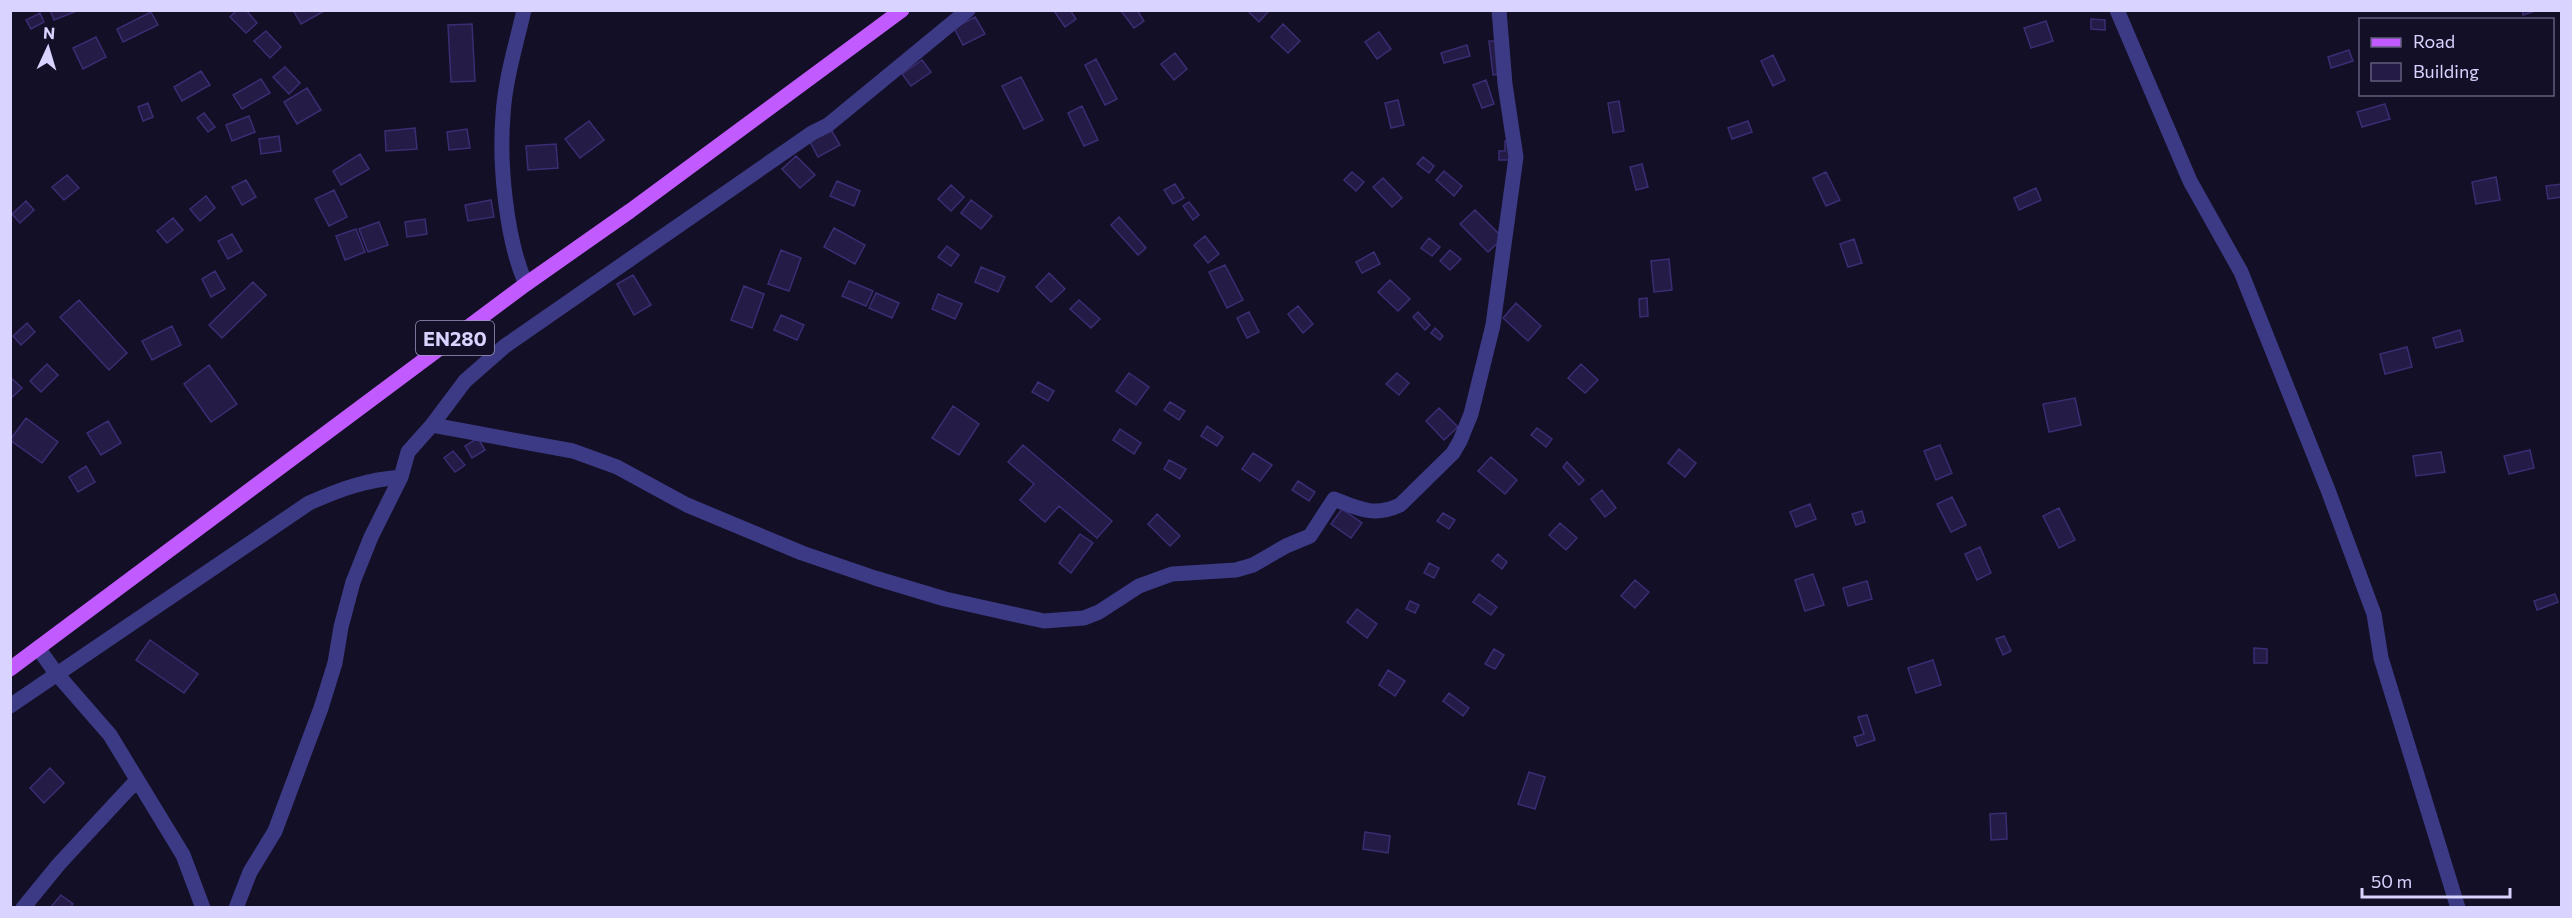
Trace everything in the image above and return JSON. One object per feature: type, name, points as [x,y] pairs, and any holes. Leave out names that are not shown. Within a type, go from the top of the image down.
[{"type":"main road","name":"EN280","points":[[10,669],[526,284],[630,211],[902,10]]},
{"type":"street","points":[[524,10],[511,66],[503,125],[503,156],[517,264],[526,284]]},
{"type":"street","points":[[236,908],[250,872],[275,831],[321,708],[335,663],[341,627],[353,582],[401,477],[408,452],[432,425],[465,381],[505,346],[812,133],[828,125],[968,10]]},
{"type":"street","points":[[432,425],[573,451],[617,467],[687,505],[813,556],[945,599],[1044,621],[1084,618],[1098,612],[1139,586],[1172,574],[1226,571],[1253,565],[1286,546],[1310,536],[1334,499],[1365,512],[1390,509],[1400,505],[1453,453],[1466,428],[1493,325],[1516,157],[1505,84],[1499,10]]},
{"type":"street","points":[[2117,10],[2190,181],[2241,272],[2328,490],[2374,614],[2381,658],[2458,908]]},
{"type":"street","points":[[10,706],[309,503],[352,485],[376,479],[401,477]]},
{"type":"street","points":[[39,648],[56,673],[110,735],[183,855],[203,908]]},
{"type":"street","points":[[23,908],[59,864],[136,781]]},
{"type":"building","points":[[50,10],[77,10],[77,11],[54,20]]},
{"type":"building","points":[[237,10],[246,10],[257,23],[246,33],[230,17]]},
{"type":"building","points":[[293,10],[324,10],[324,11],[301,24]]},
{"type":"building","points":[[1070,10],[1076,19],[1065,27],[1054,11]]},
{"type":"building","points":[[1137,10],[1144,21],[1134,28],[1121,11]]},
{"type":"building","points":[[1247,10],[1267,10],[1268,12],[1259,22]]},
{"type":"building","points":[[2522,10],[2538,10],[2523,15]]},
{"type":"building","points":[[151,12],[158,25],[123,42],[117,29]]},
{"type":"building","points":[[40,13],[44,22],[31,29],[26,20]]},
{"type":"building","points":[[975,17],[985,34],[963,45],[954,28]]},
{"type":"building","points":[[2091,19],[2105,20],[2105,30],[2091,29]]},
{"type":"building","points":[[2046,21],[2053,41],[2031,48],[2024,28]]},
{"type":"building","points":[[472,24],[475,81],[451,82],[448,25]]},
{"type":"building","points":[[1283,24],[1300,41],[1288,53],[1271,37]]},
{"type":"building","points":[[266,31],[281,47],[270,58],[254,41]]},
{"type":"building","points":[[1379,32],[1391,49],[1377,59],[1365,42]]},
{"type":"building","points":[[96,37],[106,57],[83,69],[73,48]]},
{"type":"building","points":[[1489,41],[1496,41],[1499,74],[1493,75]]},
{"type":"building","points":[[1467,45],[1470,56],[1444,63],[1441,53]]},
{"type":"building","points":[[2349,50],[2353,61],[2331,68],[2328,57]]},
{"type":"building","points":[[1175,53],[1187,69],[1174,80],[1161,64]]},
{"type":"building","points":[[1773,55],[1785,80],[1773,86],[1761,61]]},
{"type":"building","points":[[1096,59],[1117,99],[1105,105],[1085,65]]},
{"type":"building","points":[[922,60],[931,72],[911,86],[902,74]]},
{"type":"building","points":[[285,67],[300,83],[289,94],[273,77]]},
{"type":"building","points":[[201,71],[210,85],[182,101],[174,87]]},
{"type":"building","points":[[1021,77],[1043,120],[1024,129],[1002,86]]},
{"type":"building","points":[[261,79],[270,93],[242,109],[233,95]]},
{"type":"building","points":[[1486,80],[1494,104],[1482,108],[1473,85]]},
{"type":"building","points":[[307,88],[321,110],[297,124],[284,102]]},
{"type":"building","points":[[1398,100],[1404,125],[1391,128],[1385,103]]},
{"type":"building","points":[[1619,101],[1624,131],[1613,133],[1608,103]]},
{"type":"building","points":[[148,103],[153,117],[143,121],[138,107]]},
{"type":"building","points":[[2385,104],[2390,119],[2362,127],[2357,112]]},
{"type":"building","points":[[1082,106],[1098,140],[1084,146],[1068,113]]},
{"type":"building","points":[[204,113],[215,127],[208,132],[197,118]]},
{"type":"building","points":[[249,116],[255,132],[232,141],[226,125]]},
{"type":"building","points":[[589,121],[604,140],[580,158],[565,139]]},
{"type":"building","points":[[1748,121],[1752,132],[1732,139],[1728,128]]},
{"type":"building","points":[[415,128],[417,149],[386,151],[385,131]]},
{"type":"building","points":[[830,128],[840,145],[818,157],[809,140]]},
{"type":"building","points":[[467,129],[470,148],[449,150],[447,132]]},
{"type":"building","points":[[279,136],[281,151],[261,154],[259,139]]},
{"type":"building","points":[[1505,141],[1510,141],[1509,160],[1499,160],[1499,151],[1505,151]]},
{"type":"building","points":[[556,144],[558,168],[528,170],[526,146]]},
{"type":"building","points":[[360,154],[369,169],[341,185],[333,171]]},
{"type":"building","points":[[796,156],[815,175],[800,188],[782,169]]},
{"type":"building","points":[[1423,157],[1434,166],[1429,173],[1417,164]]},
{"type":"building","points":[[1642,164],[1648,187],[1636,190],[1630,167]]},
{"type":"building","points":[[1444,171],[1462,186],[1454,196],[1436,180]]},
{"type":"building","points":[[1352,172],[1364,182],[1356,191],[1344,180]]},
{"type":"building","points":[[1826,172],[1840,200],[1826,206],[1813,178]]},
{"type":"building","points":[[67,175],[79,188],[64,200],[52,187]]},
{"type":"building","points":[[2496,177],[2500,200],[2476,204],[2472,182]]},
{"type":"building","points":[[1383,178],[1402,198],[1392,207],[1373,187]]},
{"type":"building","points":[[246,180],[256,197],[242,205],[232,187]]},
{"type":"building","points":[[837,181],[860,191],[854,206],[830,196]]},
{"type":"building","points":[[1175,184],[1184,198],[1173,204],[1164,190]]},
{"type":"building","points":[[2562,184],[2562,197],[2548,199],[2546,186]]},
{"type":"building","points":[[951,185],[964,197],[951,211],[938,199]]},
{"type":"building","points":[[2036,188],[2041,200],[2019,210],[2014,198]]},
{"type":"building","points":[[334,190],[347,217],[329,226],[315,199]]},
{"type":"building","points":[[206,196],[215,208],[200,221],[190,209]]},
{"type":"building","points":[[491,200],[494,217],[468,221],[465,205]]},
{"type":"building","points":[[971,200],[992,216],[981,229],[961,213]]},
{"type":"building","points":[[26,201],[34,210],[20,223],[12,214]]},
{"type":"building","points":[[1189,202],[1199,215],[1193,220],[1183,206]]},
{"type":"building","points":[[1475,210],[1503,238],[1488,252],[1460,224]]},
{"type":"building","points":[[1119,217],[1146,248],[1138,255],[1111,225]]},
{"type":"building","points":[[173,218],[183,230],[167,243],[157,231]]},
{"type":"building","points":[[425,219],[427,234],[407,237],[405,222]]},
{"type":"building","points":[[379,222],[388,245],[368,252],[359,229]]},
{"type":"building","points":[[834,228],[865,245],[855,264],[824,247]]},
{"type":"building","points":[[356,229],[365,252],[345,260],[336,236]]},
{"type":"building","points":[[232,234],[242,251],[228,259],[218,241]]},
{"type":"building","points":[[1205,236],[1219,254],[1208,263],[1194,245]]},
{"type":"building","points":[[1429,238],[1440,247],[1432,256],[1421,248]]},
{"type":"building","points":[[1854,239],[1862,263],[1848,267],[1840,244]]},
{"type":"building","points":[[947,246],[959,255],[951,266],[938,257]]},
{"type":"building","points":[[781,250],[801,258],[789,291],[768,284]]},
{"type":"building","points":[[1450,250],[1461,259],[1450,270],[1440,261]]},
{"type":"building","points":[[1374,252],[1380,264],[1362,273],[1356,262]]},
{"type":"building","points":[[1669,259],[1672,290],[1654,292],[1651,261]]},
{"type":"building","points":[[1225,265],[1243,300],[1227,308],[1209,272]]},
{"type":"building","points":[[981,267],[1005,277],[998,292],[975,282]]},
{"type":"building","points":[[215,271],[225,289],[211,297],[202,279]]},
{"type":"building","points":[[1049,273],[1065,289],[1051,302],[1036,287]]},
{"type":"building","points":[[633,275],[651,305],[634,315],[617,284]]},
{"type":"building","points":[[1390,280],[1410,299],[1398,311],[1378,292]]},
{"type":"building","points":[[849,281],[873,291],[866,306],[842,296]]},
{"type":"building","points":[[253,282],[266,295],[222,338],[209,325]]},
{"type":"building","points":[[744,286],[764,294],[752,328],[731,320]]},
{"type":"building","points":[[876,293],[899,303],[892,318],[869,308]]},
{"type":"building","points":[[938,294],[962,304],[955,319],[932,309]]},
{"type":"building","points":[[1647,298],[1648,316],[1640,317],[1639,299]]},
{"type":"building","points":[[79,300],[127,353],[109,370],[60,317]]},
{"type":"building","points":[[1079,300],[1100,319],[1091,328],[1070,309]]},
{"type":"building","points":[[1516,303],[1541,326],[1528,341],[1503,318]]},
{"type":"building","points":[[1298,306],[1313,324],[1303,333],[1288,314]]},
{"type":"building","points":[[1249,312],[1259,332],[1247,338],[1237,318]]},
{"type":"building","points":[[1418,312],[1430,325],[1425,330],[1413,317]]},
{"type":"building","points":[[781,315],[804,325],[797,340],[774,330]]},
{"type":"building","points":[[27,323],[35,332],[21,345],[13,336]]},
{"type":"building","points":[[172,326],[181,345],[152,360],[142,341]]},
{"type":"building","points":[[1435,328],[1443,336],[1440,340],[1431,333]]},
{"type":"building","points":[[2460,330],[2463,341],[2436,348],[2433,338]]},
{"type":"building","points":[[2407,347],[2412,367],[2385,374],[2380,354]]},
{"type":"building","points":[[47,364],[58,375],[41,392],[30,381]]},
{"type":"building","points":[[1581,364],[1598,380],[1585,393],[1568,378]]},
{"type":"building","points":[[209,365],[237,404],[211,422],[184,384]]},
{"type":"building","points":[[1129,373],[1149,387],[1136,405],[1116,391]]},
{"type":"building","points":[[1397,373],[1409,383],[1399,395],[1386,384]]},
{"type":"building","points":[[10,377],[22,388],[10,399]]},
{"type":"building","points":[[1038,382],[1054,391],[1048,401],[1032,392]]},
{"type":"building","points":[[2075,398],[2081,425],[2049,432],[2043,404]]},
{"type":"building","points":[[1170,402],[1185,411],[1179,420],[1164,410]]},
{"type":"building","points":[[953,406],[979,424],[959,455],[932,438]]},
{"type":"building","points":[[1439,408],[1458,427],[1444,440],[1426,421]]},
{"type":"building","points":[[26,418],[58,442],[42,463],[10,440]]},
{"type":"building","points":[[108,421],[121,443],[101,455],[87,433]]},
{"type":"building","points":[[1207,426],[1223,437],[1217,446],[1201,436]]},
{"type":"building","points":[[1537,428],[1552,439],[1546,447],[1531,435]]},
{"type":"building","points":[[1120,429],[1141,443],[1134,454],[1113,440]]},
{"type":"building","points":[[478,438],[485,450],[472,458],[465,446]]},
{"type":"building","points":[[1023,445],[1112,521],[1097,538],[1059,506],[1045,522],[1020,500],[1034,484],[1008,462]]},
{"type":"building","points":[[1940,445],[1952,473],[1936,480],[1924,451]]},
{"type":"building","points":[[1679,449],[1696,463],[1685,477],[1668,463]]},
{"type":"building","points":[[2530,450],[2534,468],[2509,474],[2504,456]]},
{"type":"building","points":[[453,451],[465,465],[455,472],[444,458]]},
{"type":"building","points":[[2441,452],[2445,472],[2416,476],[2413,456]]},
{"type":"building","points":[[1253,453],[1272,465],[1260,481],[1242,469]]},
{"type":"building","points":[[1491,457],[1517,480],[1505,494],[1478,471]]},
{"type":"building","points":[[1169,460],[1186,469],[1180,479],[1164,469]]},
{"type":"building","points":[[1567,462],[1584,480],[1579,485],[1563,467]]},
{"type":"building","points":[[86,466],[95,482],[78,492],[69,477]]},
{"type":"building","points":[[1298,481],[1315,492],[1309,501],[1292,490]]},
{"type":"building","points":[[1602,490],[1616,508],[1605,517],[1591,499]]},
{"type":"building","points":[[1952,497],[1966,525],[1951,532],[1937,504]]},
{"type":"building","points":[[1810,504],[1816,519],[1796,527],[1790,512]]},
{"type":"building","points":[[2059,508],[2075,540],[2059,548],[2043,516]]},
{"type":"building","points":[[1342,509],[1362,523],[1351,538],[1331,524]]},
{"type":"building","points":[[1862,511],[1865,522],[1856,525],[1852,514]]},
{"type":"building","points":[[1443,513],[1455,520],[1449,529],[1437,521]]},
{"type":"building","points":[[1157,514],[1180,536],[1170,546],[1148,524]]},
{"type":"building","points":[[1560,523],[1577,538],[1566,550],[1549,535]]},
{"type":"building","points":[[1080,534],[1093,543],[1071,573],[1059,563]]},
{"type":"building","points":[[1980,547],[1991,573],[1977,580],[1965,554]]},
{"type":"building","points":[[1498,554],[1507,562],[1502,569],[1492,561]]},
{"type":"building","points":[[1429,563],[1439,568],[1434,578],[1424,573]]},
{"type":"building","points":[[1813,574],[1824,605],[1805,611],[1795,580]]},
{"type":"building","points":[[1635,580],[1649,592],[1635,608],[1621,596]]},
{"type":"building","points":[[1867,581],[1872,599],[1848,606],[1843,588]]},
{"type":"building","points":[[1479,594],[1497,607],[1491,615],[1473,602]]},
{"type":"building","points":[[2555,594],[2558,602],[2537,610],[2534,601]]},
{"type":"building","points":[[1410,601],[1419,605],[1415,613],[1406,609]]},
{"type":"building","points":[[1357,609],[1377,624],[1367,638],[1347,622]]},
{"type":"building","points":[[2004,636],[2011,651],[2003,655],[1996,639]]},
{"type":"building","points":[[150,640],[198,674],[184,693],[136,660]]},
{"type":"building","points":[[2254,648],[2267,649],[2267,663],[2254,663]]},
{"type":"building","points":[[1494,649],[1504,655],[1495,669],[1485,664]]},
{"type":"building","points":[[1933,660],[1941,685],[1916,693],[1908,668]]},
{"type":"building","points":[[1388,670],[1405,681],[1395,696],[1379,685]]},
{"type":"building","points":[[1449,693],[1469,708],[1463,716],[1443,701]]},
{"type":"building","points":[[1867,715],[1875,740],[1857,746],[1854,737],[1864,734],[1858,717]]},
{"type":"building","points":[[50,768],[64,783],[44,803],[30,788]]},
{"type":"building","points":[[1529,772],[1545,777],[1535,809],[1518,804]]},
{"type":"building","points":[[2006,813],[2007,839],[1991,840],[1990,814]]},
{"type":"building","points":[[1365,832],[1390,836],[1388,853],[1363,849]]},
{"type":"building","points":[[61,895],[73,904],[70,908],[50,908]]}]
